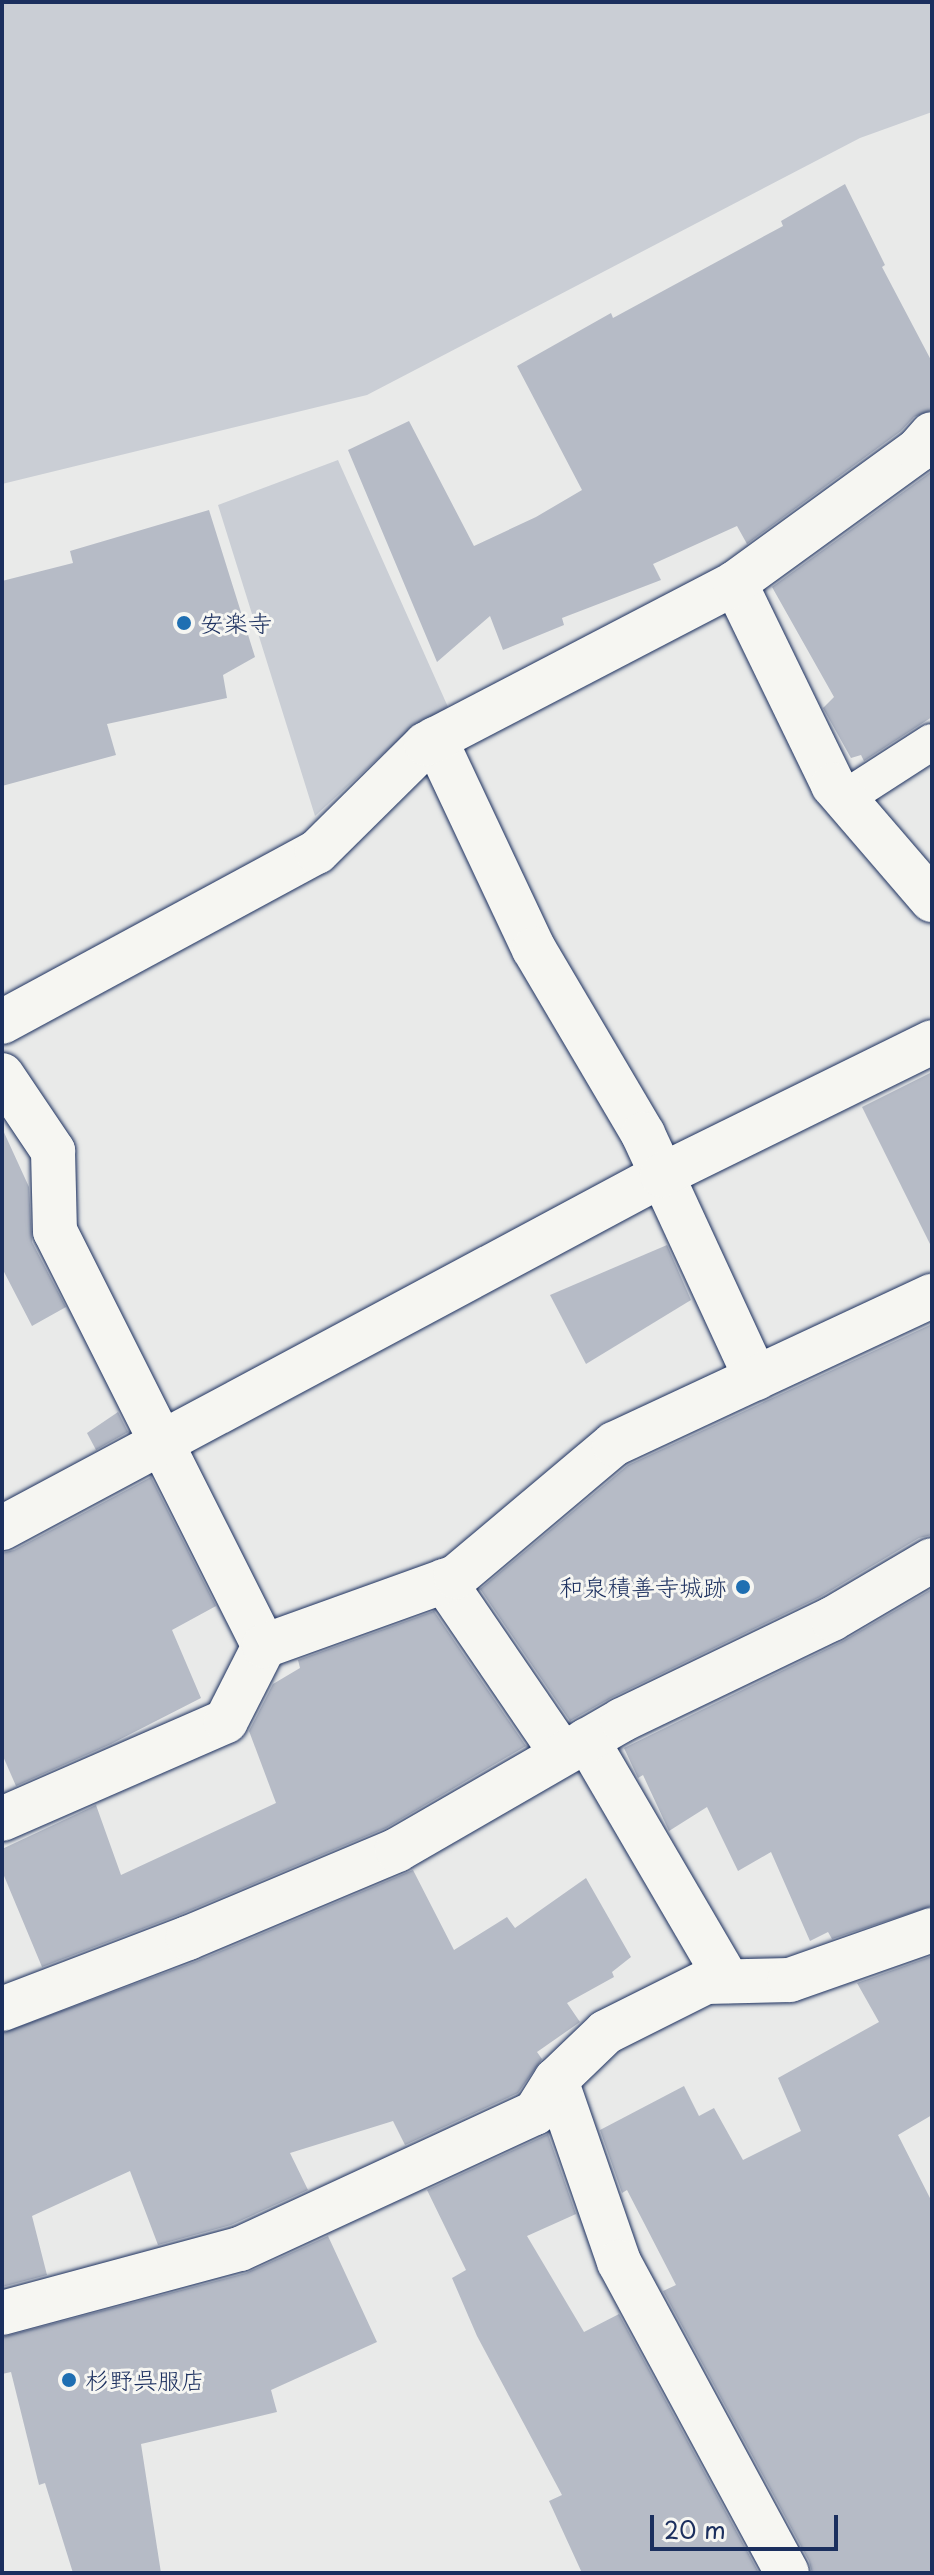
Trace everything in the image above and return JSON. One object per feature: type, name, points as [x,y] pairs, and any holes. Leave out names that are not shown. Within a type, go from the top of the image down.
[{"type":"street","points":[[2,1022],[317,852],[426,744],[735,583],[918,450],[932,434]]},
{"type":"street","points":[[735,583],[833,785],[932,900]]},
{"type":"street","points":[[435,739],[534,949],[643,1134],[756,1378]]},
{"type":"street","points":[[2,1528],[662,1175],[932,1042]]},
{"type":"street","points":[[2,1075],[53,1151],[55,1231],[264,1646]]},
{"type":"street","points":[[2,1819],[226,1721],[264,1646],[456,1577],[614,1444],[932,1296]]},
{"type":"street","points":[[2,2009],[188,1938],[397,1850],[575,1747],[832,1619],[932,1560]]},
{"type":"street","points":[[444,1581],[575,1747],[728,1981]]},
{"type":"street","points":[[2,2313],[240,2249],[535,2113],[556,2080],[606,2032],[706,1982],[790,1980],[932,1930]]},
{"type":"street","points":[[556,2080],[619,2262],[787,2573]]},
{"type":"lane","points":[[845,798],[932,742]]},
{"type":"shaded area","points":[[2,2],[932,2],[932,112],[860,138],[367,395],[2,484]]},
{"type":"shaded area","points":[[338,460],[448,707],[407,732],[315,816],[218,505]]},
{"type":"building","points":[[845,184],[885,265],[882,267],[932,362],[932,410],[914,417],[901,431],[747,544],[737,526],[653,564],[661,580],[562,618],[564,625],[503,650],[490,616],[437,662],[348,450],[409,421],[474,546],[536,517],[582,490],[517,366],[611,313],[613,318],[783,226],[781,221]]},
{"type":"building","points":[[932,471],[932,717],[864,761],[861,755],[851,758],[823,708],[834,697],[772,587]]},
{"type":"building","points":[[209,510],[255,657],[223,675],[227,698],[107,724],[116,755],[2,786],[2,581],[73,563],[70,551]]},
{"type":"building","points":[[932,1072],[932,1248],[862,1107]]},
{"type":"building","points":[[2,1128],[29,1187],[32,1242],[66,1307],[32,1326],[2,1268]]},
{"type":"building","points":[[667,1245],[691,1300],[586,1364],[550,1295]]},
{"type":"building","points":[[932,1324],[932,1535],[919,1538],[820,1597],[570,1721],[480,1589],[628,1465]]},
{"type":"building","points":[[118,1412],[128,1432],[96,1450],[87,1433]]},
{"type":"building","points":[[151,1477],[216,1606],[172,1630],[201,1698],[111,1744],[16,1786],[2,1754],[2,1553],[14,1550]]},
{"type":"building","points":[[932,1589],[932,1906],[832,1939],[828,1932],[810,1941],[771,1852],[738,1871],[707,1807],[669,1831],[643,1775],[638,1778],[624,1748],[843,1641]]},
{"type":"building","points":[[434,1611],[526,1746],[386,1828],[179,1915],[42,1967],[2,1871],[2,1849],[96,1805],[121,1875],[276,1803],[249,1731],[273,1684],[300,1668],[298,1660]]},
{"type":"building","points":[[413,1870],[454,1950],[507,1917],[515,1928],[586,1878],[631,1957],[612,1972],[614,1977],[567,2003],[580,2022],[537,2052],[542,2059],[518,2093],[405,2145],[393,2121],[290,2153],[308,2190],[231,2225],[158,2245],[130,2171],[32,2216],[47,2275],[2,2287],[2,2033],[197,1961]]},
{"type":"building","points":[[932,1956],[932,2115],[898,2135],[932,2202],[932,2573],[812,2573],[809,2561],[663,2291],[676,2285],[627,2190],[622,2193],[600,2130],[684,2086],[699,2116],[714,2108],[743,2160],[801,2131],[778,2078],[879,2022],[857,1983]]},
{"type":"building","points":[[548,2134],[576,2214],[527,2236],[584,2332],[619,2314],[759,2573],[582,2573],[549,2501],[562,2495],[477,2336],[452,2278],[466,2270],[427,2190]]},
{"type":"building","points":[[328,2236],[377,2342],[271,2390],[277,2412],[141,2444],[161,2573],[73,2573],[45,2483],[39,2485],[11,2372],[2,2374],[2,2337],[246,2273]]},
{"type":"place","name":"安楽寺","points":[[184,623]]},
{"type":"place","name":"和泉積善寺城跡","points":[[743,1587]]},
{"type":"place","name":"杉野呉服店","points":[[69,2380]]}]
